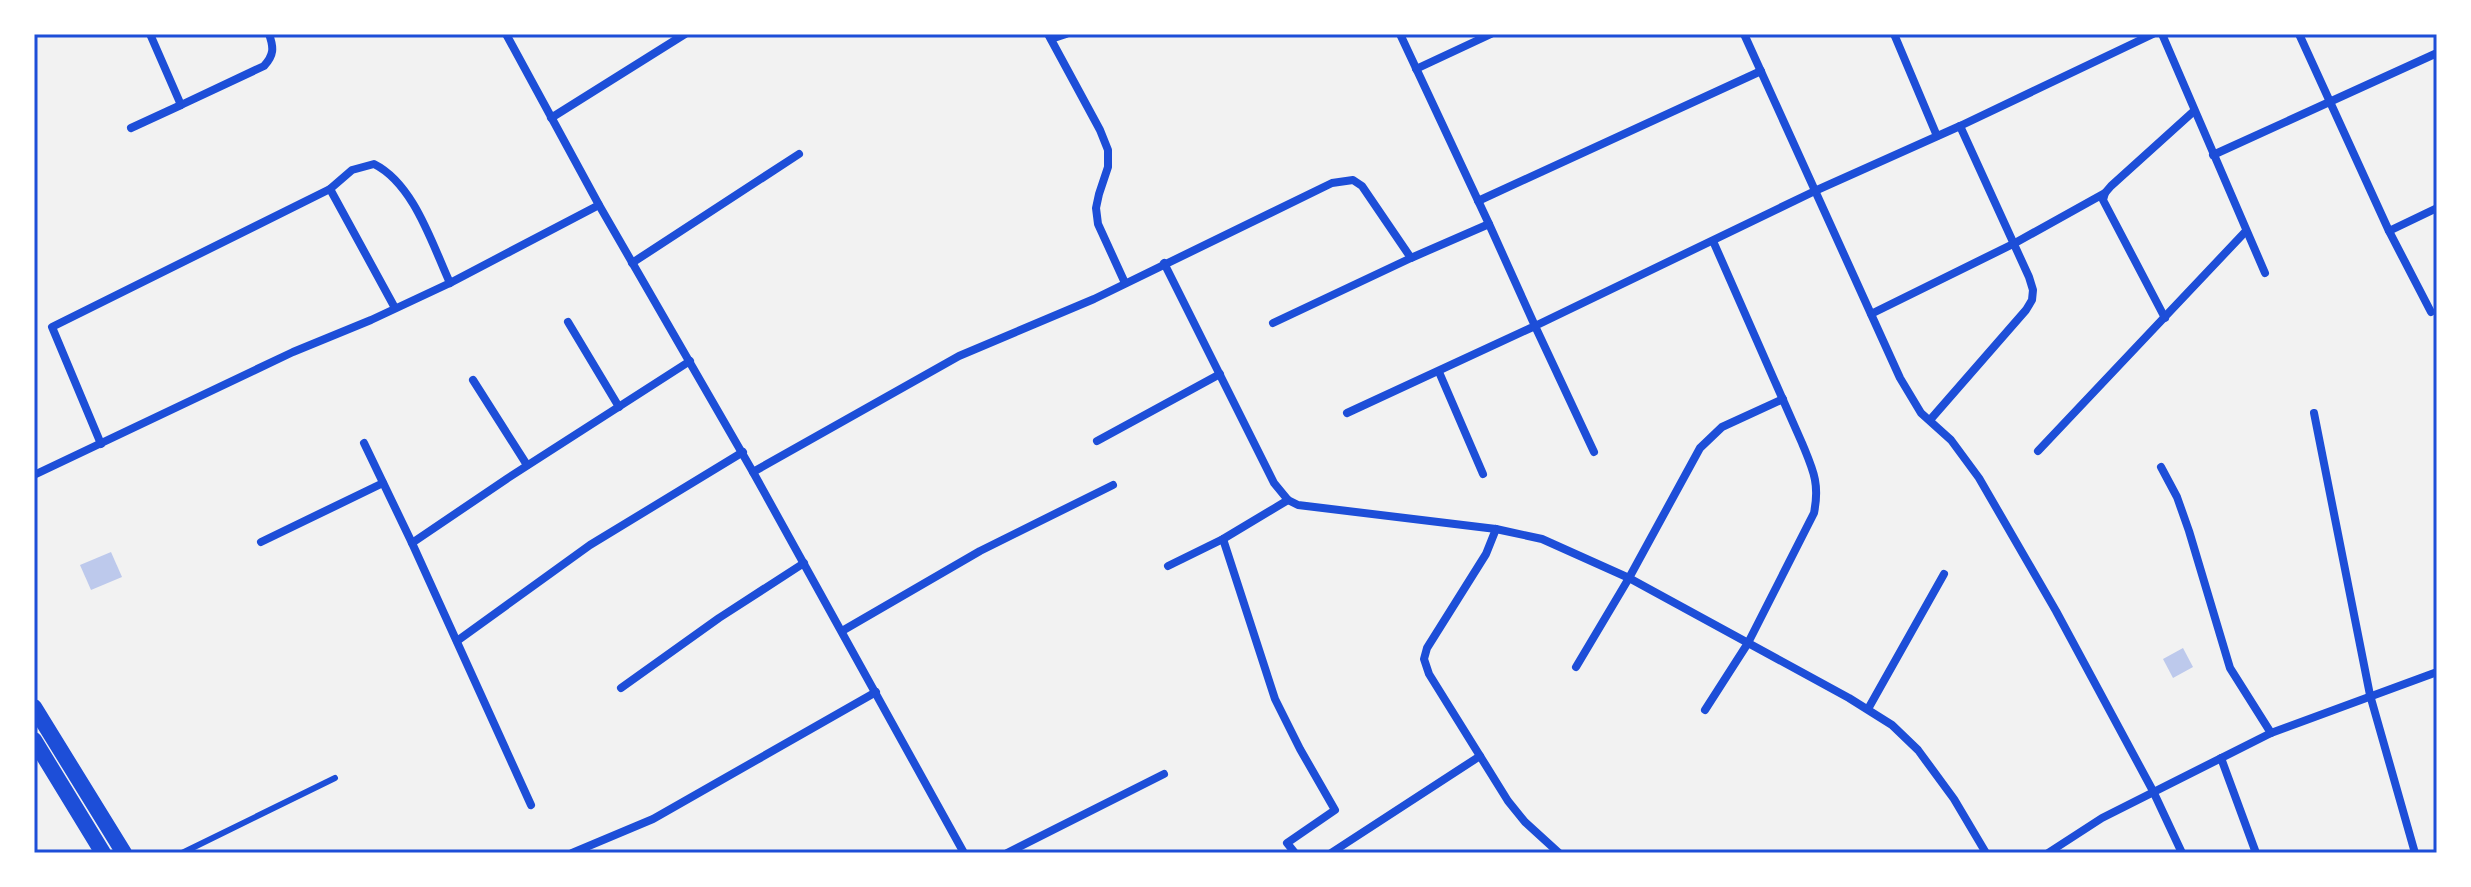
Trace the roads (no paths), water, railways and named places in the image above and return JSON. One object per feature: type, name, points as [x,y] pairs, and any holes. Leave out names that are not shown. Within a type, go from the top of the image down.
[{"type":"main road","points":[[34,707],[124,853]]},
{"type":"main road","points":[[34,740],[103,853]]},
{"type":"street","points":[[150,34],[181,105]]},
{"type":"street","points":[[131,128],[264,66],[271,58],[273,49],[269,34]]},
{"type":"street","points":[[506,34],[599,205],[743,452],[964,853]]},
{"type":"street","points":[[551,118],[685,34]]},
{"type":"street","points":[[1066,34],[1050,37],[1108,150],[1108,167],[1096,208],[1098,224],[1125,283]]},
{"type":"street","points":[[1400,34],[1594,452]]},
{"type":"street","points":[[1416,69],[1491,34]]},
{"type":"street","points":[[1744,34],[1911,398],[1951,440],[1979,478],[2056,611],[2153,791],[2182,853]]},
{"type":"street","points":[[1894,34],[1937,136]]},
{"type":"street","points":[[1347,413],[2153,34]]},
{"type":"street","points":[[2162,34],[2265,273]]},
{"type":"street","points":[[2299,34],[2389,231],[2431,312]]},
{"type":"street","points":[[2213,155],[2437,53]]},
{"type":"street","points":[[1478,201],[1761,71]]},
{"type":"street","points":[[1871,314],[2015,243],[2105,193],[2194,111]]},
{"type":"street","points":[[1930,420],[2032,300],[2033,290],[2015,243],[1960,126]]},
{"type":"street","points":[[632,263],[799,154]]},
{"type":"street","points":[[101,444],[52,327],[330,189],[352,170],[374,164],[386,170],[399,183],[414,205],[450,283]]},
{"type":"street","points":[[753,472],[959,356],[1125,283],[1332,183],[1353,180],[1362,186],[1411,258]]},
{"type":"street","points":[[330,189],[395,308]]},
{"type":"street","points":[[2105,193],[2103,200],[2106,210],[2165,318]]},
{"type":"street","points":[[34,475],[293,352],[450,283],[599,205]]},
{"type":"street","points":[[2389,231],[2437,208]]},
{"type":"street","points":[[1273,323],[1489,224]]},
{"type":"street","points":[[2038,451],[2246,231]]},
{"type":"street","points":[[1705,710],[1748,643],[1814,513],[1818,494],[1814,475],[1783,399],[1713,241]]},
{"type":"street","points":[[1164,263],[1274,483],[1288,500],[1298,505],[1496,529],[1542,539],[1629,578],[1892,725],[1918,750],[1954,799],[1986,853]]},
{"type":"street","points":[[568,322],[619,407]]},
{"type":"street","points":[[412,543],[690,361]]},
{"type":"street","points":[[1439,372],[1483,474]]},
{"type":"street","points":[[1097,441],[1220,374]]},
{"type":"street","points":[[473,380],[527,465]]},
{"type":"street","points":[[1576,667],[1700,448],[1722,427],[1783,399]]},
{"type":"street","points":[[2314,413],[2370,695],[2415,853]]},
{"type":"street","points":[[364,443],[531,805]]},
{"type":"street","points":[[457,641],[590,545],[743,452]]},
{"type":"street","points":[[2161,467],[2177,497],[2189,531],[2230,668],[2271,733]]},
{"type":"street","points":[[261,542],[383,483]]},
{"type":"street","points":[[842,631],[980,551],[1113,485]]},
{"type":"street","points":[[1168,566],[1223,539],[1288,500]]},
{"type":"street","points":[[1496,529],[1486,554],[1427,648],[1424,659],[1429,674],[1508,801],[1525,822],[1559,853]]},
{"type":"street","points":[[1223,539],[1275,699],[1335,810],[1287,843],[1295,853]]},
{"type":"street","points":[[621,688],[719,618],[804,563]]},
{"type":"street","points":[[1868,709],[1944,574]]},
{"type":"street","points":[[2048,853],[2102,818],[2271,733],[2437,672]]},
{"type":"street","points":[[572,853],[653,819],[876,692]]},
{"type":"street","points":[[1331,853],[1480,756]]},
{"type":"street","points":[[2221,758],[2256,853]]},
{"type":"street","points":[[1007,853],[1164,774]]},
{"type":"lane","points":[[182,853],[335,778]]}]
